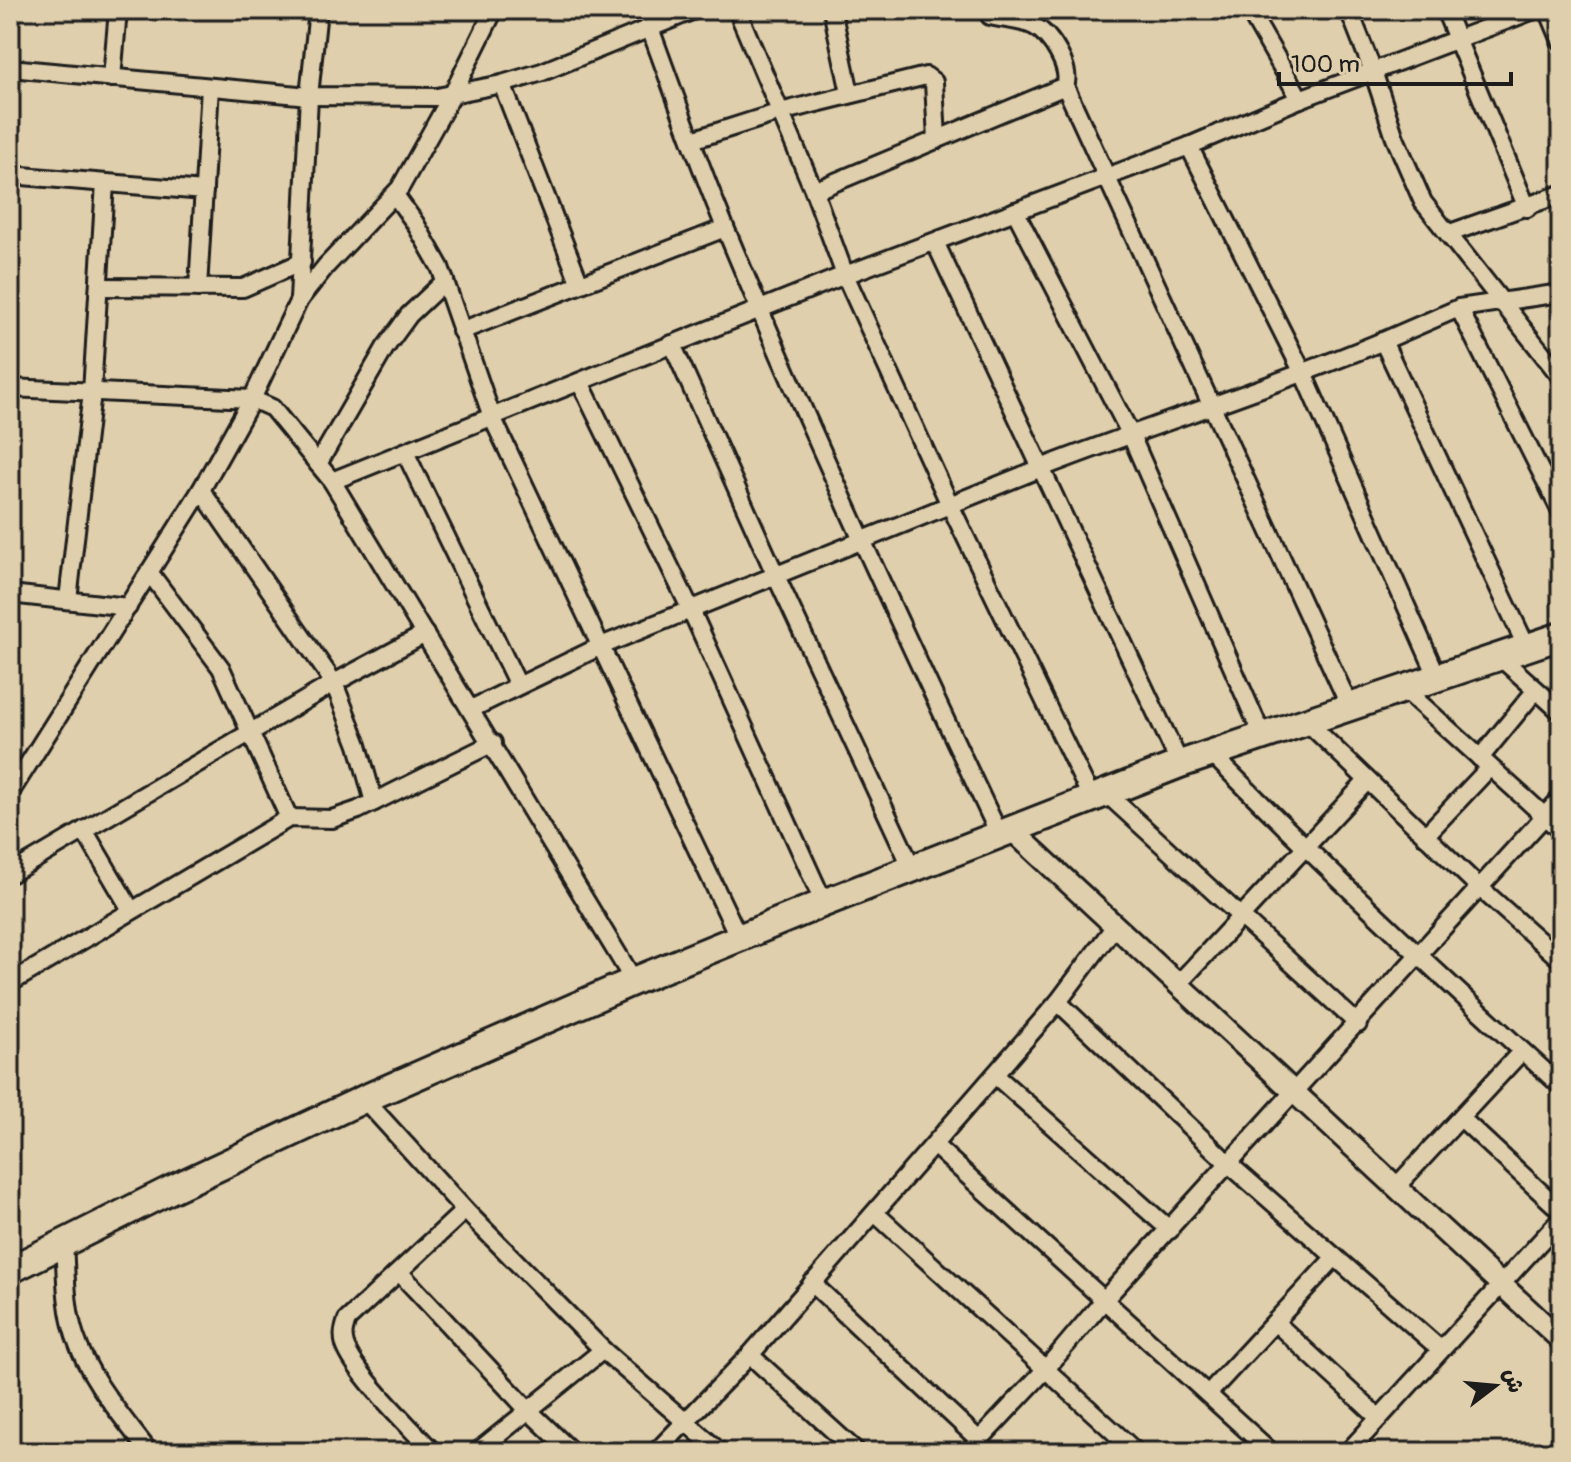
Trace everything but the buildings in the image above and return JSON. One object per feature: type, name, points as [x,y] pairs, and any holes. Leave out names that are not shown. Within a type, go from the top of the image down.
[{"type":"main road","points":[[10,1270],[245,1153],[364,1099],[634,981],[824,903],[1180,764],[1561,636]]},
{"type":"street","points":[[112,78],[118,10]]},
{"type":"street","points":[[299,300],[309,96],[318,10]]},
{"type":"street","points":[[10,793],[201,490],[252,399],[299,300],[326,266],[395,195],[452,95],[494,10]]},
{"type":"street","points":[[737,10],[814,191],[845,275],[950,505],[1100,797],[1242,917],[1358,1024]]},
{"type":"street","points":[[832,10],[850,93]]},
{"type":"street","points":[[814,191],[1065,86],[1067,74],[1049,40],[1034,26],[990,16],[987,10]]},
{"type":"street","points":[[1249,10],[1300,99]]},
{"type":"street","points":[[1349,10],[1395,138],[1423,202],[1561,377]]},
{"type":"street","points":[[1445,10],[1527,208]]},
{"type":"street","points":[[332,481],[845,275],[1189,146],[1300,99],[1534,10]]},
{"type":"street","points":[[1548,10],[1561,41]]},
{"type":"street","points":[[10,68],[309,96],[452,95],[542,72],[688,11]]},
{"type":"street","points":[[650,28],[725,228],[861,541],[1005,832],[1115,926],[1561,1340]]},
{"type":"street","points":[[692,140],[850,93],[929,76],[934,82],[937,140]]},
{"type":"street","points":[[502,84],[580,284]]},
{"type":"street","points":[[1065,86],[1350,707]]},
{"type":"street","points":[[198,288],[210,87]]},
{"type":"street","points":[[1189,146],[1303,373],[1438,678]]},
{"type":"street","points":[[10,175],[204,191]]},
{"type":"street","points":[[68,600],[92,392],[105,183]]},
{"type":"street","points":[[1450,233],[1561,194]]},
{"type":"street","points":[[395,195],[415,223],[445,281],[492,417],[739,938]]},
{"type":"street","points":[[1015,211],[1130,433],[1262,735]]},
{"type":"street","points":[[461,331],[725,228]]},
{"type":"street","points":[[935,242],[1180,764]]},
{"type":"street","points":[[99,287],[243,288],[302,262]]},
{"type":"street","points":[[318,464],[385,348],[409,315],[445,281]]},
{"type":"street","points":[[471,709],[601,646],[1130,433],[1303,373],[1459,308],[1561,293]]},
{"type":"street","points":[[1459,308],[1561,512]]},
{"type":"street","points":[[1383,341],[1527,648]]},
{"type":"street","points":[[672,344],[912,868]]},
{"type":"street","points":[[580,382],[691,610],[824,903]]},
{"type":"street","points":[[10,388],[252,399],[272,408],[332,481],[634,981]]},
{"type":"street","points":[[405,452],[518,685]]},
{"type":"street","points":[[201,490],[334,683],[358,745],[374,802]]},
{"type":"street","points":[[149,572],[221,668],[289,818]]},
{"type":"street","points":[[10,594],[128,607]]},
{"type":"street","points":[[10,874],[334,683],[425,634]]},
{"type":"street","points":[[1501,658],[1561,712]]},
{"type":"street","points":[[1404,689],[1561,831]]},
{"type":"street","points":[[1425,836],[1485,762],[1536,690]]},
{"type":"street","points":[[1305,720],[1480,888],[1561,960]]},
{"type":"street","points":[[10,983],[289,818],[332,819],[374,802],[493,743]]},
{"type":"street","points":[[1211,753],[1418,956],[1561,1086]]},
{"type":"street","points":[[1178,984],[1367,781]]},
{"type":"street","points":[[812,1283],[973,1446],[1561,798]]},
{"type":"street","points":[[84,830],[131,910]]},
{"type":"street","points":[[656,1452],[750,1355],[875,1213],[1058,1002],[1115,926]]},
{"type":"street","points":[[1058,1002],[1229,1164],[1440,1349]]},
{"type":"street","points":[[1395,1188],[1522,1051]]},
{"type":"street","points":[[995,1075],[1170,1230]]},
{"type":"street","points":[[364,1099],[465,1210],[603,1350],[720,1452]]},
{"type":"street","points":[[1461,1118],[1561,1211]]},
{"type":"street","points":[[934,1145],[1271,1452]]},
{"type":"street","points":[[433,1452],[356,1366],[343,1332],[347,1320],[465,1210]]},
{"type":"street","points":[[875,1213],[1136,1452]]},
{"type":"street","points":[[1348,1452],[1561,1219]]},
{"type":"street","points":[[64,1242],[69,1312],[83,1356],[97,1381],[149,1452]]},
{"type":"street","points":[[1208,1394],[1335,1257]]},
{"type":"street","points":[[400,1273],[528,1410],[572,1452]]},
{"type":"street","points":[[1275,1322],[1379,1418]]},
{"type":"street","points":[[477,1452],[603,1350]]},
{"type":"street","points":[[750,1355],[857,1452]]}]
